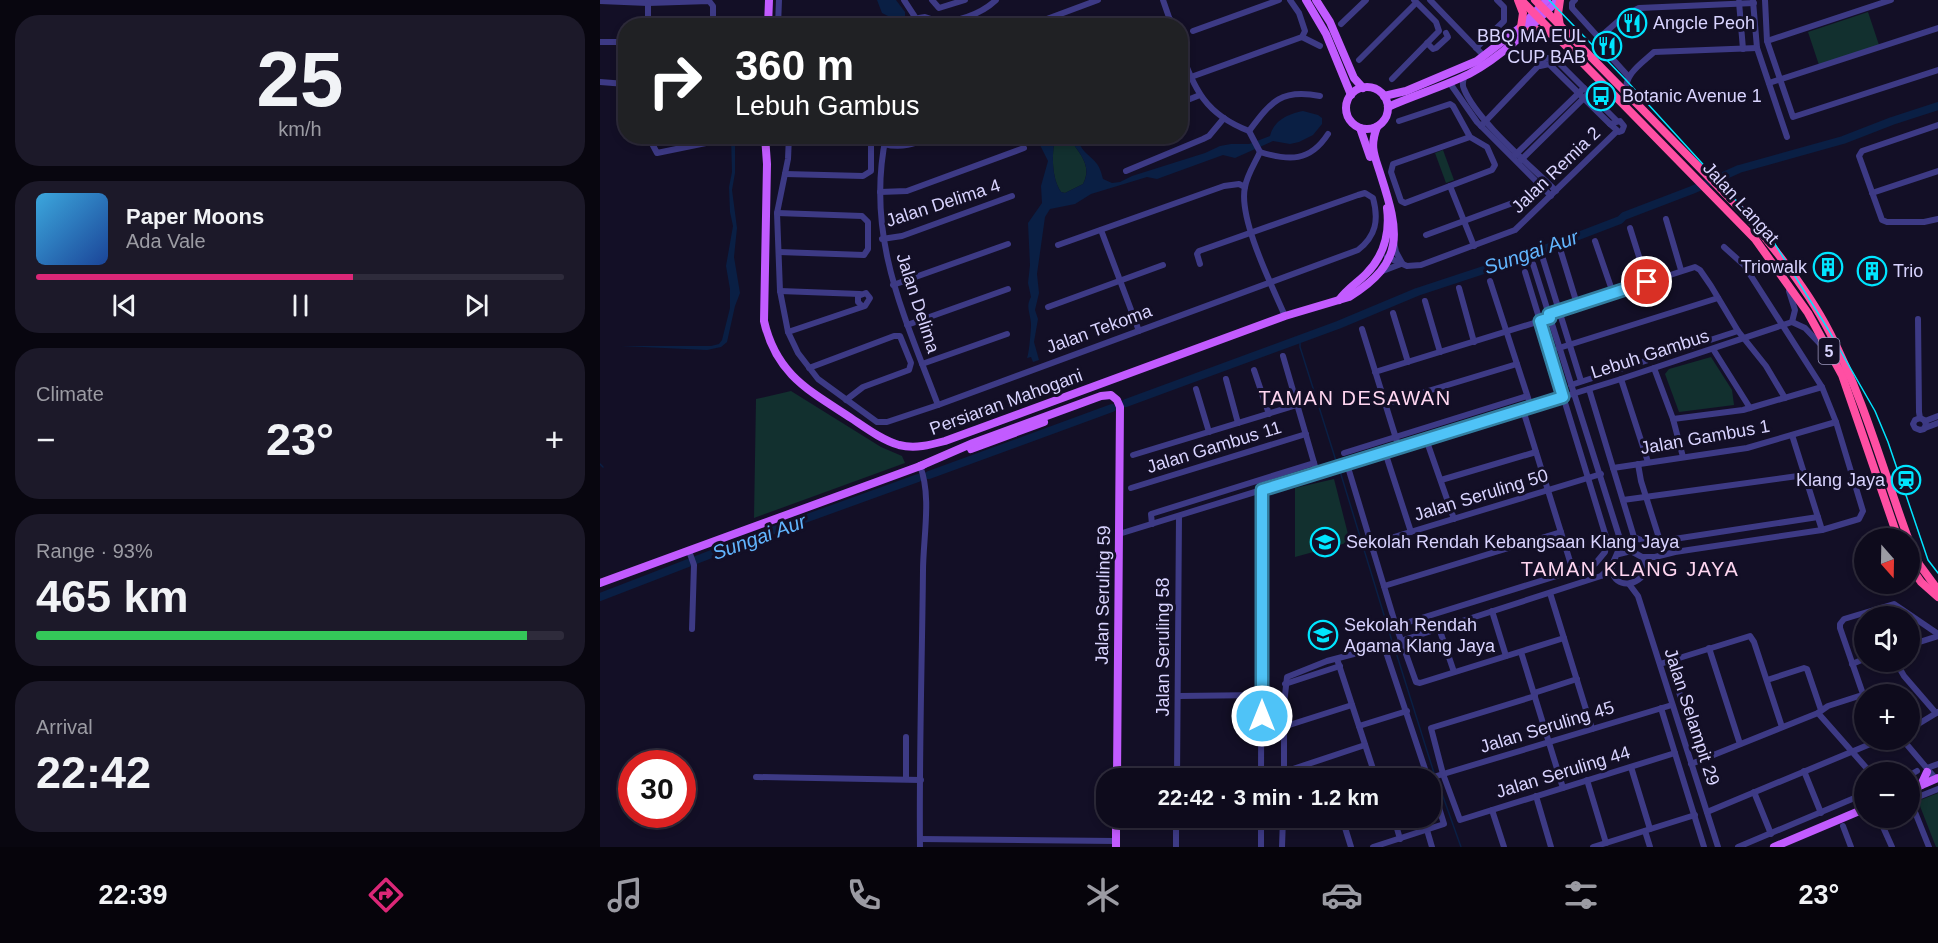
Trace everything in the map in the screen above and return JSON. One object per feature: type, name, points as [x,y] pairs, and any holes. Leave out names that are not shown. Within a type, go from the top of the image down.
[{"type":"highway","name":"Jalan Langat","points":[[1520,0],[1540,8],[1560,26],[1705,173],[1770,243],[1803,288],[1829,331],[1858,393],[1905,528]]},
{"type":"highway","points":[[1520,0],[1523,30],[1538,30],[1557,37]]},
{"type":"highway","points":[[1559,0],[1560,26]]},
{"type":"highway","name":"Jalan Langat","points":[[1540,8],[1557,37],[1755,238],[1808,313],[1842,375],[1895,528]]},
{"type":"highway","points":[[1920,565],[1937,595]]},
{"type":"highway","points":[[1920,581],[1937,595]]},
{"type":"main road","points":[[768,18],[769,0]]},
{"type":"main road","points":[[1306,0],[1326,34],[1351,95]]},
{"type":"main road","points":[[1316,0],[1330,22],[1354,78],[1364,88]]},
{"type":"main road","points":[[1388,107],[1465,76],[1485,64],[1523,30],[1540,8],[1559,0]]},
{"type":"main road","points":[[1384,96],[1406,91],[1470,65],[1523,30]]},
{"type":"main road","points":[[1364,88],[1375,89],[1384,96],[1388,107],[1385,118],[1377,127],[1360,128],[1349,120],[1346,108],[1351,95],[1364,88]]},
{"type":"main road","name":"Persiaran Mahogani","points":[[766,144],[764,321],[768,341],[781,363],[800,384],[883,438],[900,445],[926,446],[1357,292],[1378,272],[1394,242],[1393,213],[1372,144],[1377,127]]},
{"type":"main road","name":"Persiaran Mahogani","points":[[1339,300],[1385,256],[1387,206],[1360,128]]},
{"type":"main road","name":"Jalan Seruling 59","points":[[600,583],[691,554],[920,466],[973,442],[1101,396],[1114,396],[1120,407],[1117,768]]},
{"type":"main road","points":[[1926,577],[1938,584]]},
{"type":"main road","points":[[1920,785],[1933,774]]},
{"type":"main road","points":[[1774,847],[1854,813]]},
{"type":"main road","points":[[1116,828],[1116,844]]},
{"type":"street","points":[[778,18],[779,0]]},
{"type":"street","points":[[904,0],[913,18]]},
{"type":"street","points":[[933,0],[939,8],[965,0]]},
{"type":"street","points":[[961,18],[986,9],[996,0]]},
{"type":"street","points":[[1050,18],[1098,0]]},
{"type":"street","points":[[1163,0],[1170,18]]},
{"type":"street","points":[[1193,31],[1279,0]]},
{"type":"street","points":[[1191,77],[1302,37],[1305,31],[1304,25],[1290,0]]},
{"type":"street","points":[[1341,24],[1366,0]]},
{"type":"street","points":[[1430,0],[1484,56]]},
{"type":"street","points":[[1476,48],[1504,21],[1504,7],[1497,0]]},
{"type":"street","points":[[1765,0],[1767,41],[1793,117],[1938,70]]},
{"type":"street","points":[[1767,41],[1891,0]]},
{"type":"street","points":[[600,1],[709,1],[713,6],[713,18]]},
{"type":"street","points":[[1359,60],[1415,1],[1448,37],[1433,49],[1427,43]]},
{"type":"street","points":[[1573,1],[1572,8],[1599,38],[1600,45],[1628,76]]},
{"type":"street","points":[[648,2],[648,18]]},
{"type":"street","points":[[1739,2],[1743,49]]},
{"type":"street","points":[[1599,38],[1624,16],[1639,8],[1753,2],[1756,48],[1787,137]]},
{"type":"street","points":[[1769,83],[1938,28]]},
{"type":"street","points":[[1392,79],[1427,43],[1443,32]]},
{"type":"street","points":[[1302,37],[1320,46]]},
{"type":"street","points":[[600,42],[618,42]]},
{"type":"street","points":[[1626,94],[1628,76],[1654,52],[1756,48]]},
{"type":"street","points":[[1483,123],[1546,58],[1554,59],[1617,131]]},
{"type":"street","points":[[1188,71],[1200,95],[1224,118],[1250,133],[1259,150],[1291,159],[1320,146],[1328,134]]},
{"type":"street","points":[[1465,76],[1462,81],[1464,89],[1483,123]]},
{"type":"street","points":[[600,82],[618,83]]},
{"type":"street","points":[[1449,82],[1483,123],[1553,193]]},
{"type":"street","points":[[1250,133],[1272,102],[1282,96],[1304,93],[1320,96]]},
{"type":"street","points":[[1584,93],[1620,122]]},
{"type":"street","points":[[1518,158],[1584,93]]},
{"type":"street","points":[[1188,100],[1200,95]]},
{"type":"street","points":[[1399,121],[1450,104],[1470,137],[1487,147],[1495,165],[1492,170],[1405,203],[1401,201],[1391,172],[1393,164],[1470,137]]},
{"type":"street","points":[[1620,122],[1625,105]]},
{"type":"street","points":[[1126,171],[1209,136],[1224,118]]},
{"type":"street","name":"Jalan Remia 2","points":[[1385,256],[1414,267],[1515,230],[1617,131],[1622,130],[1620,122]]},
{"type":"street","points":[[1610,124],[1643,123]]},
{"type":"street","points":[[1938,125],[1860,153],[1882,220],[1923,222],[1938,219]]},
{"type":"street","points":[[652,144],[657,153],[699,144]]},
{"type":"street","points":[[788,144],[777,213],[780,291],[788,332],[798,353],[808,368],[846,400],[863,387],[909,370],[911,363],[900,336],[894,336],[808,368]]},
{"type":"street","points":[[785,174],[864,176],[871,171],[871,144]]},
{"type":"street","points":[[884,144],[897,148],[914,144]]},
{"type":"street","name":"Jalan Delima","points":[[884,144],[880,192],[882,239],[893,285],[938,405]]},
{"type":"street","points":[[880,192],[907,191],[1024,148]]},
{"type":"street","points":[[1259,150],[1245,187],[1245,212],[1285,316]]},
{"type":"street","points":[[1872,193],[1938,171]]},
{"type":"street","points":[[1058,245],[1224,186],[1239,184],[1245,187]]},
{"type":"street","points":[[1450,186],[1474,246]]},
{"type":"street","name":"Jalan Tekoma","points":[[846,400],[877,422],[882,423],[938,405],[1358,250],[1369,241],[1374,233],[1376,208],[1373,198],[1365,193],[1252,234]]},
{"type":"street","name":"Jalan Delima 4","points":[[882,239],[902,236],[1012,196]]},
{"type":"street","points":[[1426,236],[1526,198]]},
{"type":"street","points":[[777,213],[862,216],[868,222],[868,249],[864,255],[779,252]]},
{"type":"street","points":[[1666,219],[1681,270]]},
{"type":"street","points":[[1630,228],[1647,282]]},
{"type":"street","points":[[1101,230],[1139,331]]},
{"type":"street","points":[[1200,264],[1197,254],[1199,251],[1252,234]]},
{"type":"street","points":[[1595,241],[1613,293]]},
{"type":"street","points":[[1378,272],[1402,264],[1394,242]]},
{"type":"street","points":[[893,285],[1008,244]]},
{"type":"street","points":[[1620,538],[1631,551],[1642,557],[1655,557],[1822,530],[1859,519],[1863,511],[1836,422],[1822,387],[1784,325],[1743,265],[1724,247]]},
{"type":"street","points":[[1561,252],[1577,304]]},
{"type":"street","points":[[1543,259],[1581,381]]},
{"type":"street","points":[[1533,264],[1620,538],[1619,554]]},
{"type":"street","points":[[1048,307],[1163,265]]},
{"type":"street","points":[[1375,372],[1540,321],[1559,310],[1693,267],[1700,270],[1743,339],[1766,366],[1785,398]]},
{"type":"street","points":[[1396,626],[1595,564],[1605,552],[1607,540],[1525,272]]},
{"type":"street","points":[[1784,280],[1794,305],[1792,322],[1805,328],[1833,358]]},
{"type":"street","points":[[1490,281],[1531,407]]},
{"type":"street","points":[[1459,288],[1473,342]]},
{"type":"street","points":[[907,325],[1008,290]]},
{"type":"street","points":[[780,291],[866,293],[870,298],[868,304],[788,332]]},
{"type":"street","points":[[860,294],[857,299],[862,306]]},
{"type":"street","points":[[1559,348],[1718,298]]},
{"type":"street","points":[[1425,301],[1440,352]]},
{"type":"street","points":[[1393,313],[1408,362]]},
{"type":"street","points":[[1918,319],[1923,419],[1926,424],[1924,429]]},
{"type":"street","name":"Lebuh Gambus","points":[[1119,534],[1574,394],[1792,322]]},
{"type":"street","points":[[1362,329],[1399,448]]},
{"type":"street","points":[[1571,385],[1738,331]]},
{"type":"street","points":[[922,364],[1007,334]]},
{"type":"street","points":[[1713,349],[1750,408]]},
{"type":"street","points":[[1283,356],[1317,473]]},
{"type":"street","points":[[1385,404],[1517,364]]},
{"type":"street","points":[[1654,368],[1674,419],[1683,457]]},
{"type":"street","points":[[1254,370],[1269,414]]},
{"type":"street","points":[[1621,379],[1648,462]]},
{"type":"street","points":[[1226,380],[1238,423]]},
{"type":"street","points":[[1674,419],[1750,408],[1822,387]]},
{"type":"street","points":[[1196,389],[1209,432]]},
{"type":"street","points":[[1589,389],[1634,537],[1648,543],[1660,542],[1818,517]]},
{"type":"street","points":[[1344,453],[1527,396]]},
{"type":"street","points":[[1133,455],[1297,405]]},
{"type":"street","points":[[1522,410],[1573,571]]},
{"type":"street","points":[[1938,416],[1915,420],[1914,426],[1920,430],[1938,423]]},
{"type":"street","name":"Jalan Gambus 1","points":[[1613,468],[1747,448],[1836,422]]},
{"type":"street","name":"Jalan Gambus 11","points":[[1131,488],[1306,434]]},
{"type":"street","points":[[1792,435],[1822,530]]},
{"type":"street","points":[[1426,439],[1454,519]]},
{"type":"street","points":[[1385,452],[1411,532]]},
{"type":"street","points":[[1441,480],[1536,452]]},
{"type":"street","points":[[1152,524],[1151,514],[1314,463]]},
{"type":"street","points":[[1344,464],[1371,544],[1399,641],[1416,682],[1564,638]]},
{"type":"street","points":[[1638,464],[1660,542]]},
{"type":"street","points":[[920,466],[925,478],[926,492],[920,847]]},
{"type":"street","name":"Jalan Seruling 50","points":[[1371,544],[1601,474]]},
{"type":"street","points":[[1623,500],[1805,476]]},
{"type":"street","points":[[1230,489],[1232,499]]},
{"type":"street","points":[[1261,768],[1262,490]]},
{"type":"street","name":"Jalan Seruling 58","points":[[1177,768],[1179,516]]},
{"type":"street","points":[[1384,586],[1561,532]]},
{"type":"street","points":[[1692,537],[1694,549]]},
{"type":"street","points":[[1615,578],[1612,567],[1615,557],[1631,551]]},
{"type":"street","points":[[691,554],[694,565],[692,629]]},
{"type":"street","points":[[1642,557],[1646,566]]},
{"type":"street","points":[[1601,576],[1615,578],[1629,584],[1639,581],[1646,566],[1655,557]]},
{"type":"street","points":[[1285,684],[1386,645],[1601,576],[1612,567]]},
{"type":"street","name":"Jalan Selampit 29","points":[[1638,596],[1639,581]]},
{"type":"street","name":"Jalan Selampit 29","points":[[1629,584],[1638,596],[1718,847]]},
{"type":"street","points":[[1550,593],[1592,729]]},
{"type":"street","points":[[1491,596],[1506,656]]},
{"type":"street","points":[[1858,684],[1840,624],[1847,617],[1894,604],[1938,635]]},
{"type":"street","points":[[1439,628],[1454,672]]},
{"type":"street","points":[[1920,641],[1938,635]]},
{"type":"street","points":[[1660,664],[1746,636],[1753,638],[1782,727]]},
{"type":"street","points":[[1386,645],[1426,768]]},
{"type":"street","points":[[1709,648],[1740,744]]},
{"type":"street","points":[[1521,652],[1563,788]]},
{"type":"street","name":"Jalan Selampit 29","points":[[1669,661],[1701,760]]},
{"type":"street","points":[[1284,768],[1283,727],[1287,677],[1339,662]]},
{"type":"street","points":[[1339,662],[1373,768]]},
{"type":"street","points":[[1767,680],[1807,669],[1819,712],[1861,762]]},
{"type":"street","points":[[1902,672],[1937,713],[1920,723]]},
{"type":"street","points":[[1439,768],[1431,728],[1577,679]]},
{"type":"street","points":[[1179,696],[1262,695]]},
{"type":"street","points":[[1691,764],[1854,699]]},
{"type":"street","points":[[1283,727],[1352,705]]},
{"type":"street","name":"Jalan Seruling 45","points":[[1441,775],[1672,705]]},
{"type":"street","name":"Jalan Selampit 29","points":[[1661,708],[1704,847]]},
{"type":"street","points":[[1359,726],[1407,711]]},
{"type":"street","points":[[906,737],[906,779]]},
{"type":"street","points":[[1303,768],[1365,745]]},
{"type":"street","points":[[1707,813],[1854,750]]},
{"type":"street","points":[[1912,750],[1933,774],[1938,764]]},
{"type":"street","name":"Jalan Seruling 44","points":[[1441,775],[1460,820],[1675,753]]},
{"type":"street","points":[[1631,767],[1648,830],[1650,847]]},
{"type":"street","points":[[1804,771],[1821,813]]},
{"type":"street","points":[[756,777],[921,780]]},
{"type":"street","points":[[1587,780],[1603,845]]},
{"type":"street","points":[[1929,847],[1911,802],[1913,799],[1938,789]]},
{"type":"street","points":[[1754,792],[1771,834]]},
{"type":"street","points":[[1536,796],[1551,847]]},
{"type":"street","points":[[1738,847],[1854,798]]},
{"type":"street","points":[[1492,810],[1504,847]]},
{"type":"street","points":[[1441,811],[1445,822],[1441,826]]},
{"type":"street","points":[[1593,847],[1695,815]]},
{"type":"street","points":[[1843,826],[1851,847]]},
{"type":"street","points":[[1176,828],[1176,847]]},
{"type":"street","points":[[1261,828],[1261,847]]},
{"type":"street","points":[[1282,847],[1283,828]]},
{"type":"street","points":[[1344,828],[1351,847]]},
{"type":"street","points":[[1397,828],[1400,839]]},
{"type":"street","points":[[1373,847],[1434,828]]},
{"type":"street","points":[[1884,828],[1892,847]]},
{"type":"street","points":[[1427,830],[1432,847]]},
{"type":"street","points":[[920,839],[1116,844]]},
{"type":"green space","points":[[1868,12],[1879,45],[1819,65],[1808,32]]},
{"type":"green space","points":[[1054,144],[1073,144],[1086,165],[1086,177],[1083,184],[1065,193],[1061,192],[1055,179]]},
{"type":"green space","points":[[1443,150],[1454,180],[1446,183],[1435,153]]},
{"type":"green space","points":[[1711,357],[1732,390],[1734,405],[1679,412],[1665,374],[1669,369]]},
{"type":"green space","points":[[791,391],[881,447],[902,456],[905,463],[754,518],[756,399]]},
{"type":"green space","points":[[1334,479],[1350,542],[1295,557],[1295,488]]},
{"type":"green space","points":[[1938,793],[1938,847],[1936,847],[1920,806],[1920,800]]},
{"type":"water","points":[[877,0],[896,0],[905,12],[905,18],[890,18],[882,13]]},
{"type":"water","points":[[1303,111],[1318,115],[1322,118],[1322,124],[1313,135],[1299,142],[1290,144],[1273,141],[1235,158],[1223,155],[1157,179],[1147,177],[1091,194],[1075,204],[1050,209],[1045,217],[1037,274],[1039,293],[1035,310],[1038,319],[1034,342],[1039,360],[1033,362],[1031,357],[1027,358],[1031,325],[1028,307],[1031,297],[1028,283],[1030,265],[1028,223],[1042,203],[1041,186],[1048,161],[1040,144],[1054,144],[1055,179],[1061,192],[1065,193],[1083,184],[1086,177],[1086,165],[1073,144],[1079,144],[1094,160],[1103,179],[1112,183],[1120,182],[1220,146],[1249,144],[1270,136],[1278,122]]},
{"type":"water","points":[[731,144],[735,144],[735,173],[732,190],[737,228],[734,257],[740,293],[727,342],[721,347],[707,350],[621,346],[711,346],[719,344],[722,340],[730,308],[730,289],[726,266],[733,226],[729,187],[732,172]]},
{"type":"waterway","name":"Sungai Aur","points":[[1126,403],[1338,325],[1417,292],[1520,258],[1534,250],[1547,248],[1620,220],[1624,216],[1739,169],[1843,140],[1938,106]]},
{"type":"waterway","points":[[1300,338],[1300,347],[1337,464]]},
{"type":"waterway","name":"Sungai Aur","points":[[929,475],[1112,408]]},
{"type":"waterway","points":[[600,464],[603,467]]},
{"type":"waterway","points":[[1339,468],[1392,641]]},
{"type":"waterway","name":"Sungai Aur","points":[[600,597],[918,478]]},
{"type":"waterway","points":[[1394,646],[1432,768]]},
{"type":"waterway","points":[[1441,791],[1461,847]]},
{"type":"tram line","points":[[1549,0],[1626,80],[1773,241],[1828,329],[1875,411],[1888,442],[1928,560],[1938,573]]},
{"type":"place","name":"Angcle Peoh","points":[[1632,23]]},
{"type":"place","name":"BBQ MA EUL CUP BAB","points":[[1607,46]]},
{"type":"place","name":"Botanic Avenue 1","points":[[1601,96]]},
{"type":"place","name":"Triowalk","points":[[1828,267]]},
{"type":"place","name":"Trio","points":[[1872,271]]},
{"type":"place","name":"Klang Jaya","points":[[1906,480]]},
{"type":"place","name":"Sekolah Rendah Kebangsaan Klang Jaya","points":[[1325,542]]},
{"type":"place","name":"Sekolah Rendah Agama Klang Jaya","points":[[1323,635]]},
{"type":"district","name":"TAMAN DESAWAN","points":[[1355,398]]},
{"type":"district","name":"TAMAN KLANG JAYA","points":[[1630,569]]},
{"type":"route","points":[[1262,716],[1262,490],[1563,397],[1540,321],[1550,318],[1549,314],[1647,282]]}]
